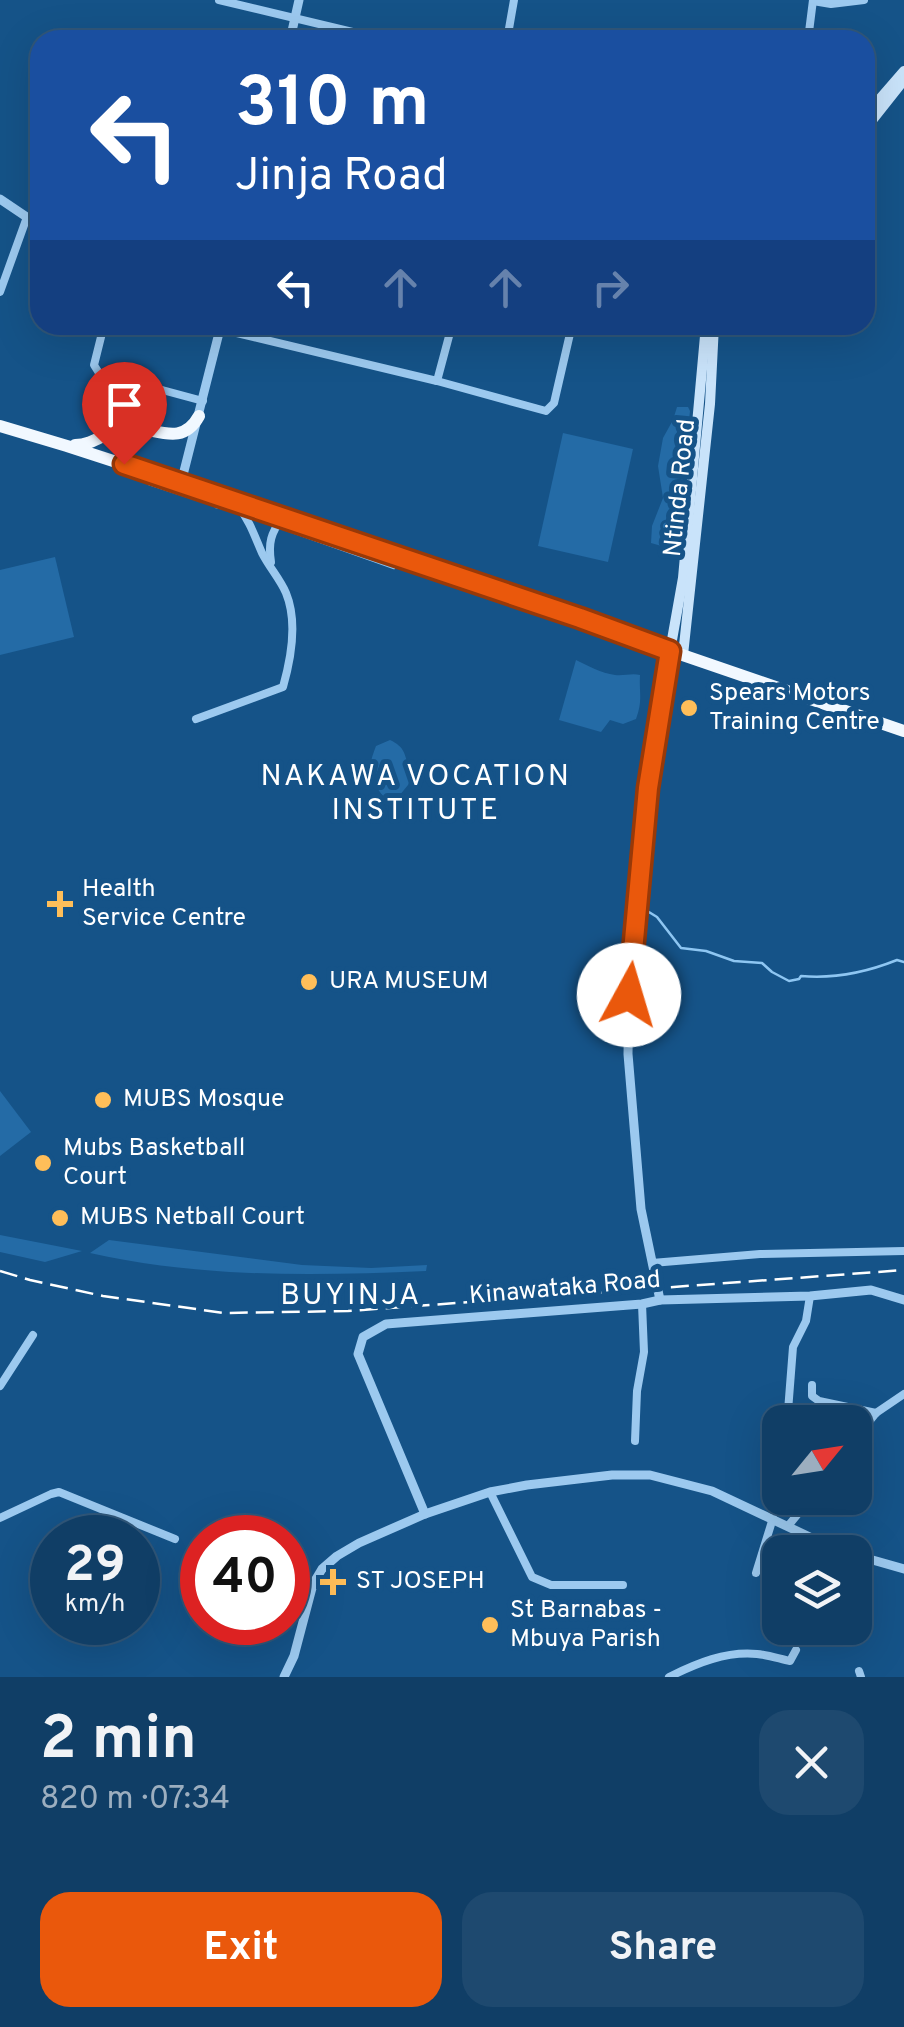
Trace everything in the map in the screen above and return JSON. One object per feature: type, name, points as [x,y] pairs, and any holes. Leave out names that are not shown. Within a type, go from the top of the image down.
[{"type":"highway","points":[[67,446],[87,446],[125,428],[178,433],[193,426],[201,408]]},
{"type":"highway","points":[[0,426],[904,730]]},
{"type":"main road","points":[[875,104],[904,70]]},
{"type":"main road","points":[[875,115],[904,80]]},
{"type":"main road","name":"Ntinda Road","points":[[676,653],[709,335]]},
{"type":"street","points":[[220,0],[345,30]]},
{"type":"street","points":[[292,30],[299,0]]},
{"type":"street","points":[[509,30],[514,0]]},
{"type":"street","points":[[809,30],[813,0],[832,4],[864,0]]},
{"type":"street","points":[[0,199],[30,219]]},
{"type":"street","points":[[0,292],[27,217]]},
{"type":"street","points":[[102,335],[94,365],[99,373],[201,408]]},
{"type":"street","points":[[181,484],[218,335]]},
{"type":"street","points":[[252,335],[548,410],[554,403],[570,335]]},
{"type":"street","points":[[437,382],[449,335]]},
{"type":"street","points":[[196,719],[283,687],[290,658],[288,596],[264,557],[252,526],[235,502]]},
{"type":"street","points":[[271,566],[268,545],[282,518]]},
{"type":"street","points":[[660,1300],[641,1210],[630,1096],[629,995],[648,788],[676,653]]},
{"type":"street","points":[[652,1264],[760,1254],[904,1251]]},
{"type":"street","name":"Kinawataka Road","points":[[425,1514],[359,1358],[363,1337],[386,1324],[660,1300],[810,1296],[871,1290],[904,1300]]},
{"type":"street","points":[[789,1405],[793,1347],[806,1320],[810,1296]]},
{"type":"street","points":[[635,1441],[644,1352],[642,1304]]},
{"type":"street","points":[[0,1386],[34,1335]]},
{"type":"street","points":[[812,1385],[812,1396],[819,1400],[876,1413]]},
{"type":"street","points":[[872,1416],[904,1394]]},
{"type":"street","points":[[284,1677],[294,1656],[310,1592],[322,1569],[347,1548],[425,1514],[490,1492],[612,1475],[650,1475],[712,1491],[806,1535]]},
{"type":"street","points":[[0,1518],[59,1492],[175,1538]]},
{"type":"street","points":[[490,1492],[532,1577],[551,1586],[623,1585]]},
{"type":"street","points":[[788,1526],[797,1515]]},
{"type":"street","points":[[756,1573],[773,1518]]},
{"type":"street","points":[[872,1560],[904,1569]]},
{"type":"street","points":[[669,1677],[732,1655],[752,1654],[790,1661],[796,1650]]},
{"type":"shaded area","points":[[677,407],[688,407],[690,411],[679,545],[672,549],[651,543],[652,526],[663,498],[658,466],[663,438]]},
{"type":"shaded area","points":[[563,433],[633,449],[608,562],[538,546]]},
{"type":"shaded area","points":[[55,557],[74,637],[0,655],[0,570]]},
{"type":"shaded area","points":[[576,660],[610,674],[640,675],[636,719],[623,724],[610,720],[601,732],[559,720]]},
{"type":"shaded area","points":[[390,740],[403,750],[413,772],[399,796],[383,796],[371,773],[376,746]]},
{"type":"shaded area","points":[[0,1091],[31,1132],[0,1156]]},
{"type":"shaded area","points":[[0,1235],[82,1251],[45,1262],[0,1252]]},
{"type":"shaded area","points":[[109,1240],[302,1265],[427,1265],[426,1271],[258,1273],[174,1267],[90,1253]]},
{"type":"waterway","points":[[149,484],[210,504]]},
{"type":"waterway","points":[[216,507],[238,511]]},
{"type":"waterway","points":[[250,517],[394,568]]},
{"type":"waterway","points":[[644,909],[657,917],[681,948],[706,951],[734,961],[762,963],[789,981],[801,976],[850,974],[897,960],[904,962]]},
{"type":"railway","points":[[0,1271],[103,1296],[224,1313],[348,1311],[904,1270]]},
{"type":"place","name":"Spears Motors Training Centre","points":[[689,708]]},
{"type":"place","name":"Health Service Centre","points":[[60,904]]},
{"type":"place","name":"URA MUSEUM","points":[[309,982]]},
{"type":"place","name":"MUBS Mosque","points":[[103,1100]]},
{"type":"place","name":"Mubs Basketball Court","points":[[43,1163]]},
{"type":"place","name":"MUBS Netball Court","points":[[60,1218]]},
{"type":"place","name":"ST JOSEPH","points":[[333,1582]]},
{"type":"place","name":"St Barnabas - Mbuya Parish","points":[[490,1625]]},
{"type":"district","name":"NAKAWA VOCATION INSTITUTE","points":[[416,794]]},
{"type":"district","name":"BUYINJA","points":[[351,1296]]},
{"type":"route","points":[[124,464],[670,651],[648,788],[629,995]]}]
